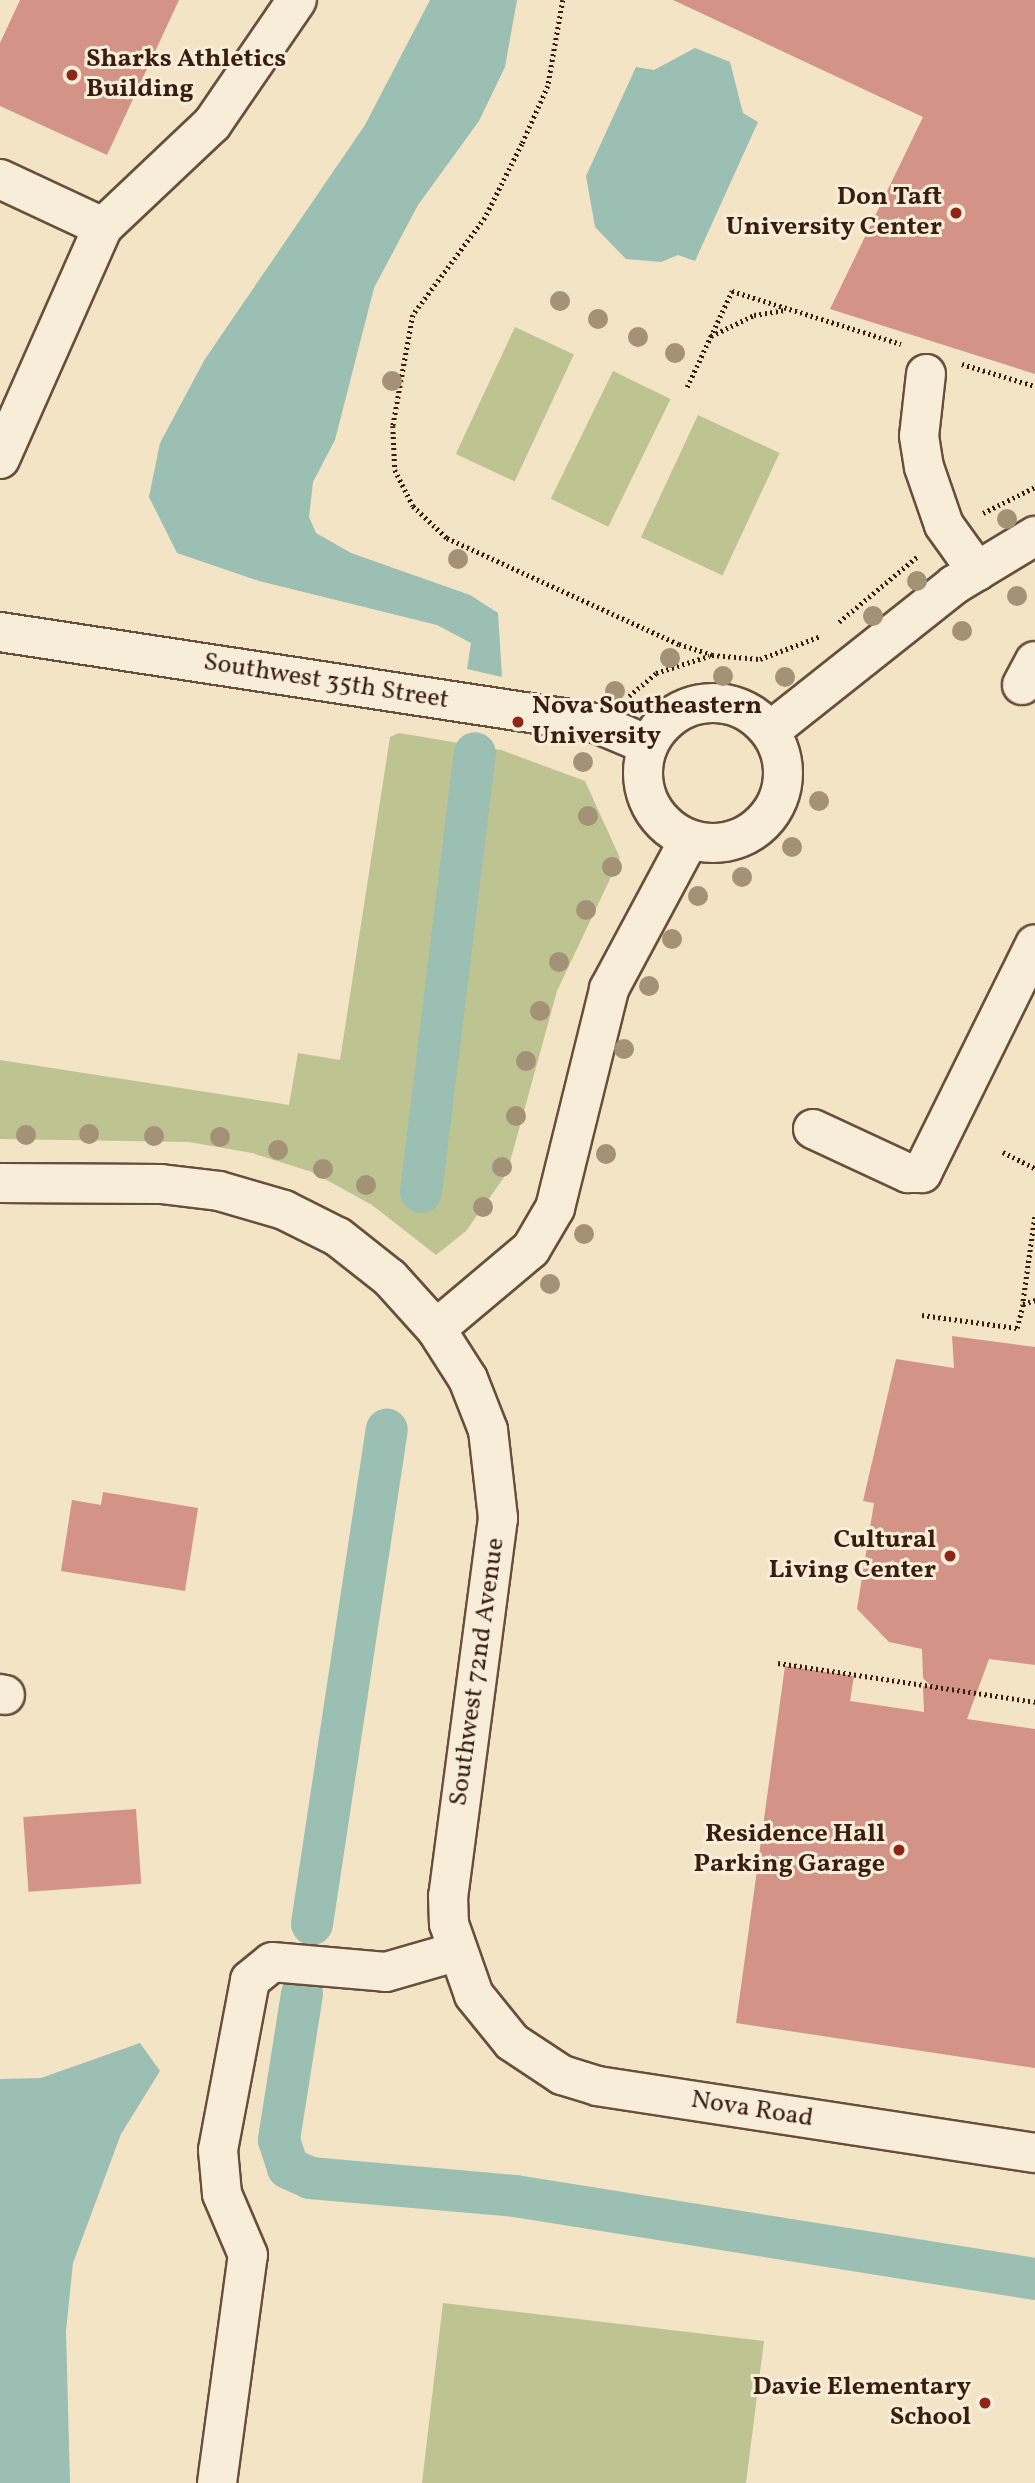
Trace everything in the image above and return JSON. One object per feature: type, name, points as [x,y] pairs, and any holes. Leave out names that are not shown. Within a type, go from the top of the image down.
[{"type":"street","points":[[0,459],[103,227],[212,124],[297,0]]},
{"type":"street","points":[[0,179],[103,227]]},
{"type":"street","points":[[929,361],[919,436],[924,467],[944,525],[977,570]]},
{"type":"street","points":[[770,731],[977,570],[1035,536]]},
{"type":"street","name":"Southwest 35th Street","points":[[0,632],[596,723],[648,745]]},
{"type":"street","points":[[704,703],[729,704],[770,731],[784,773],[771,816],[734,842],[689,840],[668,829],[644,790],[648,745],[681,710],[704,703]]},
{"type":"street","points":[[436,1329],[531,1249],[555,1208],[610,989],[689,840]]},
{"type":"street","points":[[813,1129],[908,1173],[922,1173],[1035,944]]},
{"type":"street","name":"Southwest 72nd Avenue","points":[[0,1183],[161,1184],[219,1191],[284,1210],[338,1237],[390,1278],[436,1329],[479,1405],[498,1498],[448,1896],[455,1952],[490,2019]]},
{"type":"street","points":[[217,2483],[248,2255],[222,2194],[218,2150],[250,1980],[272,1962],[386,1972],[455,1952]]},
{"type":"street","name":"Nova Road","points":[[490,2019],[544,2064],[597,2086],[1035,2153]]},
{"type":"path","points":[[563,0],[548,86],[522,144],[485,218],[413,315],[393,426],[395,470],[413,506],[447,538],[712,655],[760,659],[796,649],[824,635],[930,547]]},
{"type":"path","points":[[687,387],[732,291],[929,361],[1035,386]]},
{"type":"path","points":[[711,336],[754,315],[791,310]]},
{"type":"path","points":[[974,518],[1035,487]]},
{"type":"path","points":[[624,706],[631,692],[656,673],[712,655]]},
{"type":"path","points":[[1003,1152],[1035,1168]]},
{"type":"path","points":[[922,1315],[1017,1328],[1035,1217]]},
{"type":"path","points":[[1023,1304],[1035,1300]]},
{"type":"path","points":[[778,1662],[1035,1702]]},
{"type":"green space","points":[[515,327],[574,354],[515,481],[456,454]]},
{"type":"green space","points":[[613,371],[671,399],[608,527],[551,499]]},
{"type":"green space","points":[[698,415],[780,453],[723,575],[641,537]]},
{"type":"green space","points":[[399,733],[501,750],[585,781],[620,858],[557,991],[507,1173],[466,1231],[436,1255],[372,1205],[312,1172],[252,1153],[189,1142],[0,1139],[0,1060],[289,1105],[298,1053],[340,1060],[390,737]]},
{"type":"green space","points":[[443,2303],[764,2341],[746,2483],[422,2483]]},
{"type":"water","points":[[430,0],[517,0],[505,67],[479,121],[418,205],[374,288],[335,440],[313,482],[309,517],[316,533],[351,553],[470,595],[498,613],[502,677],[467,669],[471,643],[437,625],[259,581],[177,553],[149,497],[160,443],[205,359],[365,125]]},
{"type":"water","points":[[695,48],[730,62],[743,113],[758,122],[695,261],[678,255],[661,262],[626,259],[595,227],[586,176],[636,67],[654,70]]},
{"type":"water","points":[[140,2043],[160,2071],[121,2134],[73,2263],[66,2331],[70,2483],[0,2483],[0,2079],[41,2078]]},
{"type":"building","name":"Sharks Athletics Building","points":[[20,0],[179,0],[107,155],[0,106],[0,43]]},
{"type":"building","name":"Don Taft University Center","points":[[673,0],[1035,0],[1035,374],[830,309],[923,117]]},
{"type":"building","name":"Residence Hall Parking Garage","points":[[952,1336],[1035,1347],[1035,1665],[989,1659],[967,1719],[1035,1729],[1035,2068],[736,2023],[785,1666],[854,1676],[850,1701],[924,1712],[923,1686],[932,1687],[923,1678],[922,1649],[889,1642],[857,1609],[874,1503],[863,1501],[896,1359],[954,1368]]},
{"type":"building","points":[[103,1492],[198,1508],[185,1591],[61,1571],[72,1500],[101,1505]]},
{"type":"building","points":[[136,1809],[141,1884],[29,1892],[23,1817]]},
{"type":"waterway","points":[[421,1192],[475,753]]},
{"type":"waterway","points":[[312,1924],[387,1430]]},
{"type":"waterway","points":[[302,1994],[279,2140],[288,2168],[310,2178],[515,2196],[1035,2279]]},
{"type":"place","name":"Sharks Athletics Building","points":[[72,75]]},
{"type":"place","name":"Don Taft University Center","points":[[956,213]]},
{"type":"place","name":"Nova Southeastern University","points":[[518,722]]},
{"type":"place","name":"Cultural Living Center","points":[[950,1556]]},
{"type":"place","name":"Residence Hall Parking Garage","points":[[899,1850]]},
{"type":"place","name":"Davie Elementary School","points":[[985,2403]]}]
